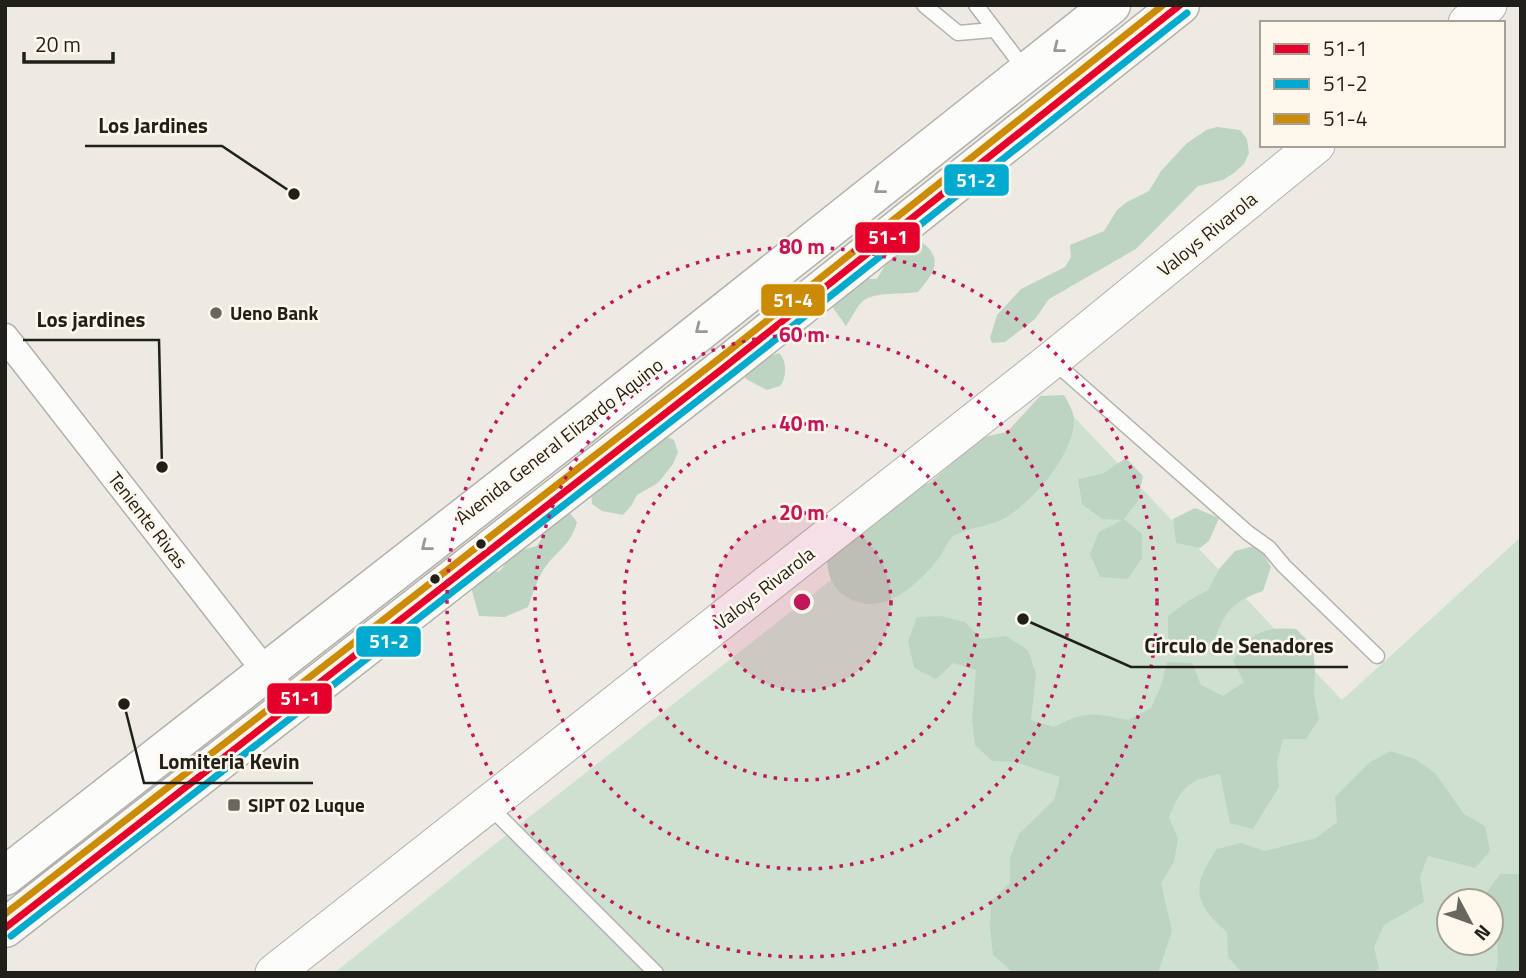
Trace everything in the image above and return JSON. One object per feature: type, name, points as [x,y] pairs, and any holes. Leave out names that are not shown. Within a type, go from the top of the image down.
[{"type":"main road","name":"Avenida General Elizardo Aquino","points":[[5,876],[582,425],[1111,5]]},
{"type":"main road","points":[[5,928],[726,366],[1180,5]]},
{"type":"street","points":[[1469,21],[1488,5]]},
{"type":"street","name":"Valoys Rivarola","points":[[274,973],[1052,360],[1314,147]]},
{"type":"street","name":"Teniente Rivas","points":[[5,337],[291,704]]},
{"type":"lane","points":[[924,5],[958,33],[993,30]]},
{"type":"lane","points":[[976,5],[1027,72]]},
{"type":"lane","points":[[1052,360],[1248,533],[1269,548],[1284,566],[1377,656]]},
{"type":"lane","points":[[489,806],[656,973]]},
{"type":"green space","points":[[1217,127],[1240,130],[1247,139],[1249,153],[1244,164],[1223,180],[1198,186],[1136,249],[1049,299],[1035,319],[1005,342],[992,343],[990,338],[997,315],[1021,289],[1065,267],[1071,257],[1070,245],[1104,231],[1117,210],[1149,191],[1161,171],[1186,144],[1206,130]]},
{"type":"green space","points":[[920,241],[928,247],[935,260],[929,278],[918,292],[873,296],[860,305],[846,326],[831,305],[864,279],[877,279],[894,255],[905,246]]},
{"type":"green space","points":[[779,353],[784,360],[785,369],[780,386],[767,390],[746,379],[744,373],[762,359]]},
{"type":"green space","points":[[1064,395],[1074,417],[1067,448],[1049,478],[1025,503],[1001,520],[955,535],[921,578],[899,595],[886,601],[860,603],[847,597],[836,587],[828,568],[827,546],[906,492],[929,483],[983,437],[1007,432],[1040,396]]},
{"type":"green space","points":[[1059,401],[1342,700],[1521,537],[1521,973],[334,973]]},
{"type":"green space","points":[[662,434],[674,440],[678,452],[673,464],[658,483],[637,495],[623,515],[602,511],[592,504],[591,491]]},
{"type":"green space","points":[[1126,458],[1143,476],[1138,501],[1124,519],[1142,534],[1142,558],[1128,579],[1100,577],[1090,554],[1099,532],[1122,520],[1102,519],[1082,504],[1078,479],[1102,474]]},
{"type":"green space","points":[[1195,508],[1219,518],[1209,541],[1200,548],[1176,543],[1173,519]]},
{"type":"green space","points":[[569,512],[577,522],[575,529],[542,572],[528,607],[505,617],[479,616],[470,584],[489,573],[500,571],[514,552],[537,546],[549,525]]},
{"type":"green space","points":[[1258,545],[1271,567],[1263,591],[1244,599],[1231,609],[1214,641],[1191,648],[1168,641],[1168,616],[1208,590],[1219,569],[1235,551]]},
{"type":"green space","points":[[941,616],[965,622],[981,639],[1006,636],[1028,650],[1036,674],[1031,720],[1054,727],[1090,714],[1128,720],[1151,708],[1161,686],[1167,662],[1192,663],[1201,685],[1223,696],[1244,682],[1233,661],[1246,643],[1259,633],[1274,629],[1296,629],[1313,646],[1314,695],[1319,719],[1306,739],[1283,739],[1277,762],[1279,787],[1253,829],[1230,823],[1220,774],[1200,779],[1187,786],[1169,817],[1178,839],[1174,862],[1161,883],[1172,931],[1158,973],[1011,971],[993,955],[991,901],[1010,883],[1010,858],[1019,834],[1054,800],[1060,777],[1015,762],[992,761],[975,745],[972,720],[976,670],[953,663],[936,679],[914,668],[908,641],[917,617]]},
{"type":"green space","points":[[236,715],[240,718],[5,904],[5,897]]},
{"type":"green space","points":[[1391,751],[1415,759],[1435,773],[1464,814],[1485,826],[1490,851],[1475,868],[1428,856],[1420,877],[1424,902],[1384,925],[1374,947],[1379,968],[1375,973],[1242,973],[1228,957],[1227,932],[1207,912],[1200,894],[1203,874],[1217,849],[1241,843],[1265,851],[1316,838],[1337,822],[1335,797],[1370,762]]},
{"type":"green space","points":[[1500,874],[1521,874],[1521,973],[1495,973],[1498,957],[1505,957],[1505,887],[1491,887]]},
{"type":"transit line","name":"51-4","points":[[5,914],[720,358],[1163,5]]},
{"type":"transit line","name":"51-1","points":[[5,928],[726,366],[1180,5]]},
{"type":"transit line","name":"51-2","points":[[11,936],[732,374],[1187,13]]},
{"type":"place","name":"Los Jardines","points":[[294,194]]},
{"type":"place","name":"Ueno Bank","points":[[216,313]]},
{"type":"place","name":"Los jardines","points":[[162,467]]},
{"type":"place","name":"Círculo de Senadores","points":[[1023,619]]},
{"type":"place","name":"Lomiteria Kevin","points":[[124,704]]},
{"type":"place","name":"SIPT 02 Luque","points":[[234,805]]}]
